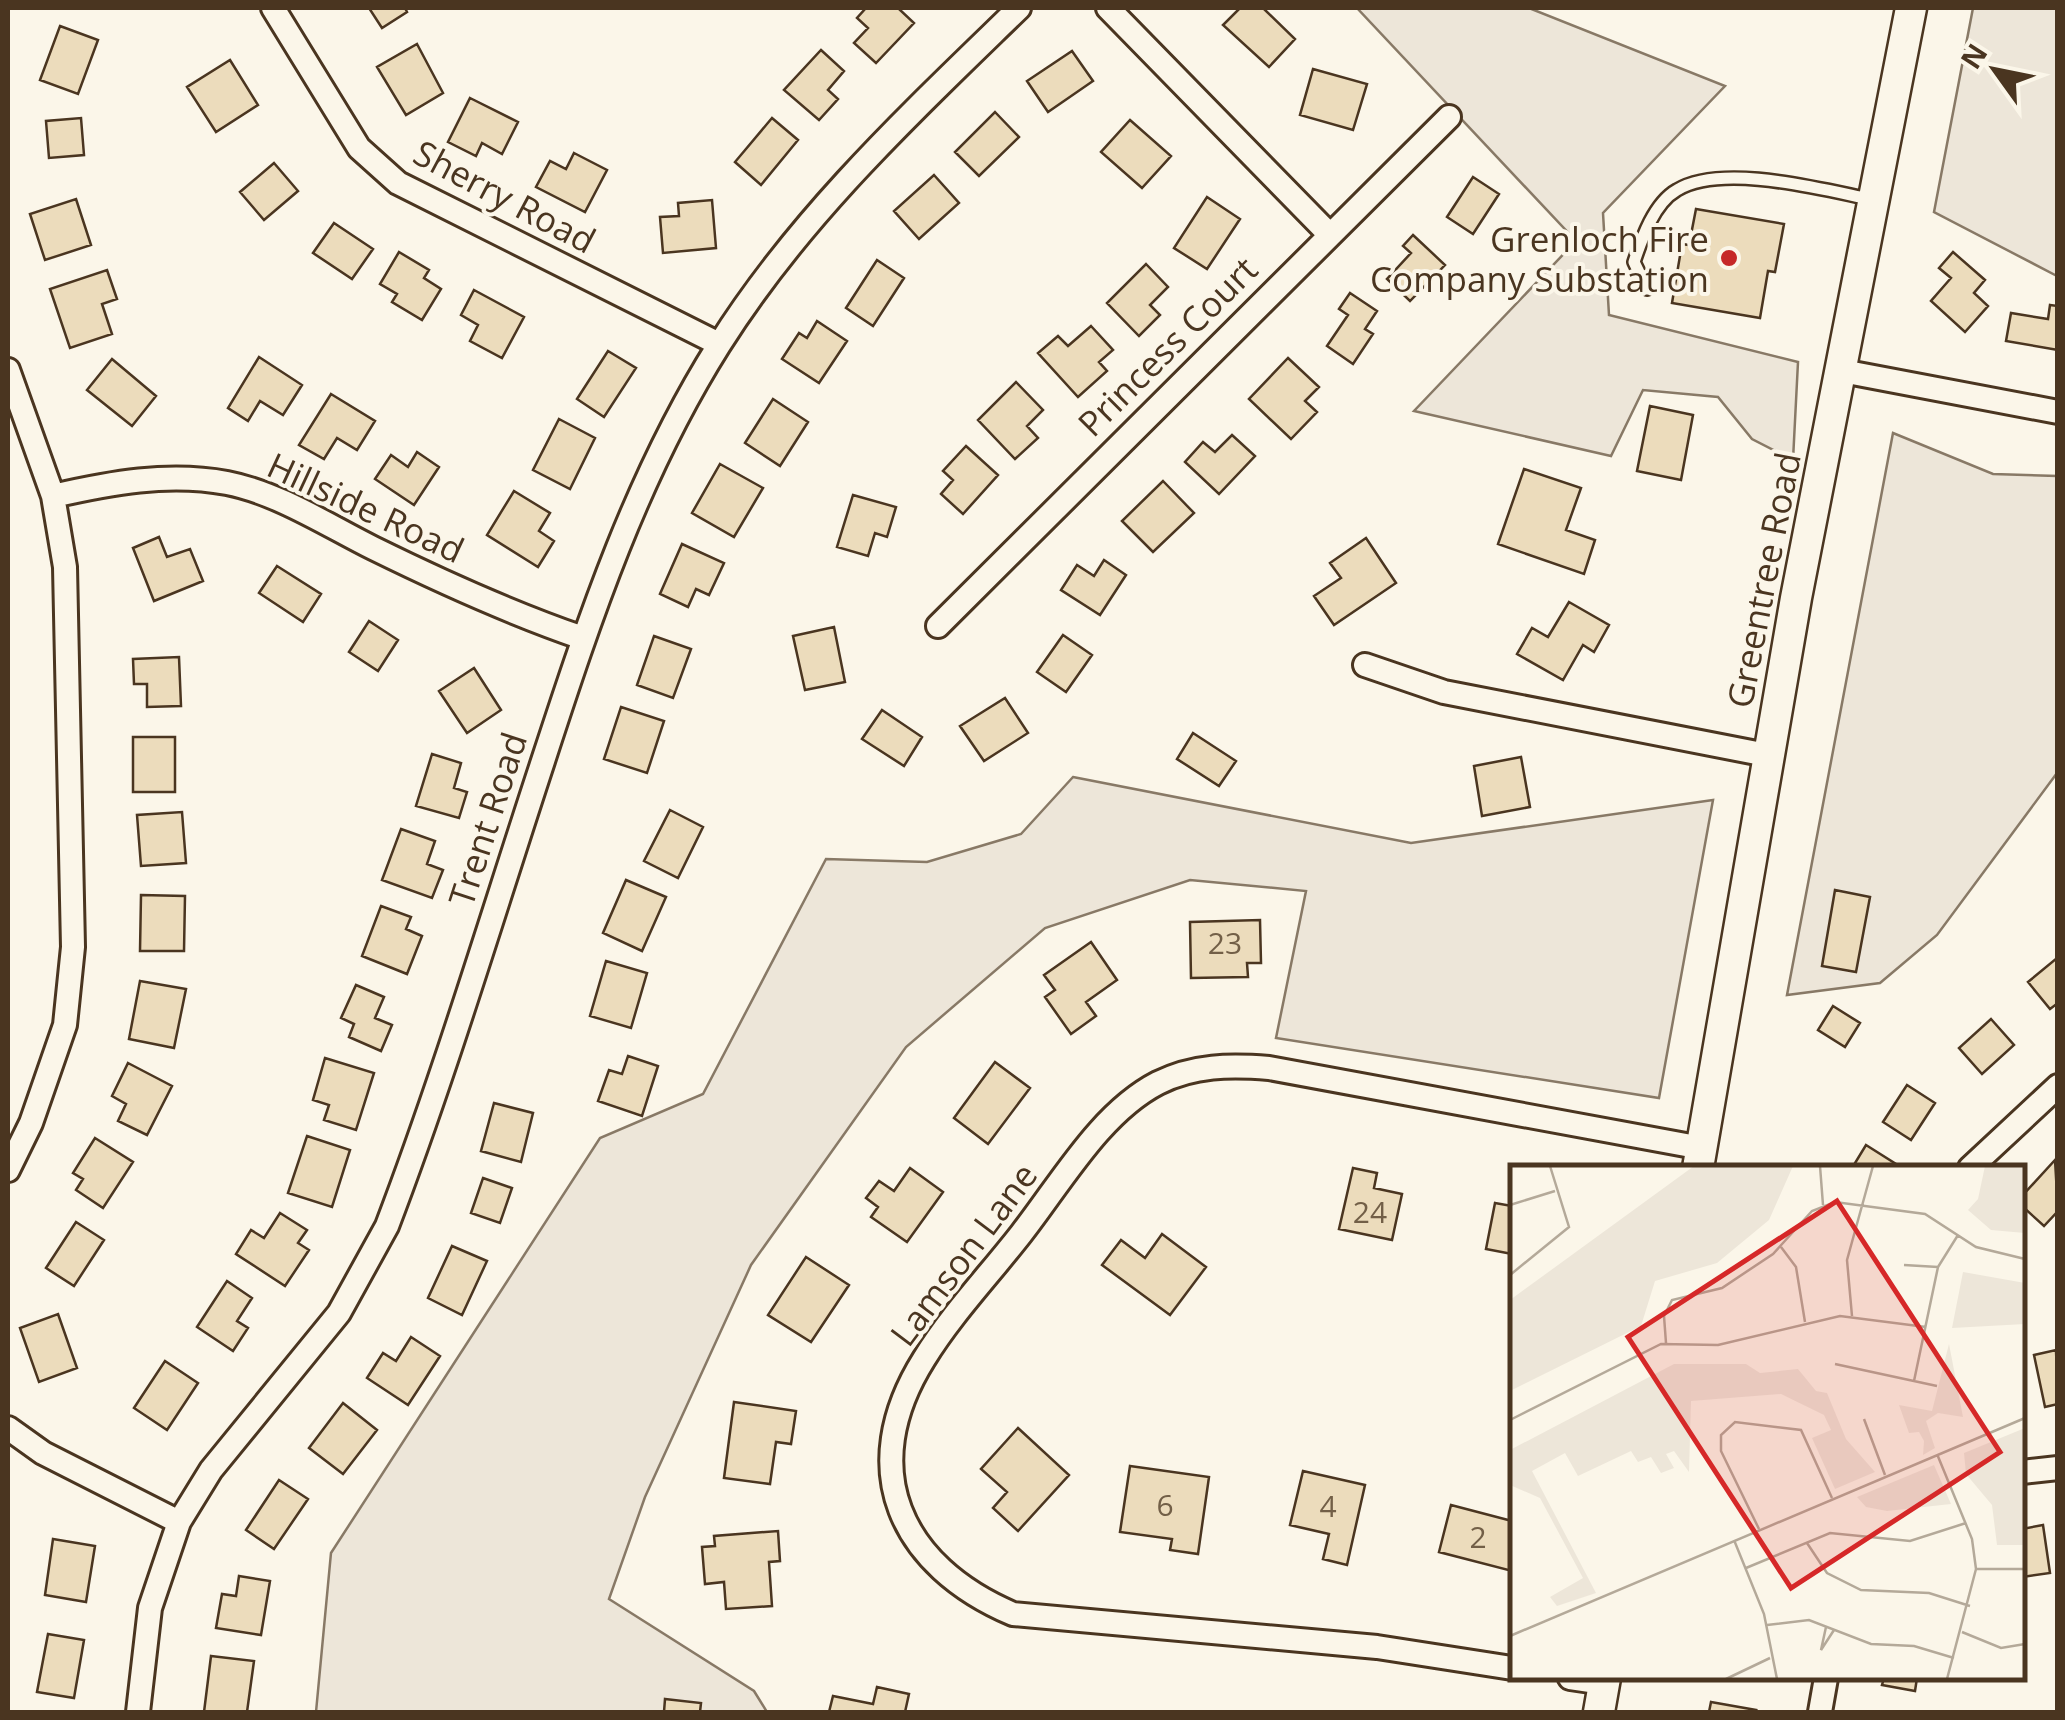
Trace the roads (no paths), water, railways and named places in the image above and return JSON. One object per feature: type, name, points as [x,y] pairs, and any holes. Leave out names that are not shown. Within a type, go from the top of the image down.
[{"type":"street","name":"Sherry Road","points":[[273,8],[358,148],[398,183],[719,344]]},
{"type":"street","name":"Trent Road","points":[[138,1712],[150,1608],[178,1522],[211,1470],[340,1313],[386,1226],[582,638],[635,501],[719,344],[790,245],[836,191],[1019,8]]},
{"type":"street","points":[[1108,8],[1328,233]]},
{"type":"street","name":"Greentree Road","points":[[1700,1158],[1768,755],[1911,8]]},
{"type":"street","name":"Princess Court","points":[[938,626],[1448,117]]},
{"type":"street","points":[[8,370],[53,496],[66,567],[72,992],[54,1062],[8,1170]]},
{"type":"street","points":[[1842,372],[2058,412]]},
{"type":"street","name":"Hillside Road","points":[[53,496],[165,479],[230,484],[284,504],[486,602],[582,638]]},
{"type":"street","points":[[1366,665],[1444,692],[1768,755]]},
{"type":"street","name":"Lamson Lane","points":[[1510,1668],[1377,1647],[1013,1614],[975,1598],[920,1549],[902,1518],[893,1486],[890,1451],[896,1417],[925,1358],[1106,1125],[1157,1084],[1190,1071],[1227,1065],[1269,1068],[1700,1158]]},
{"type":"street","points":[[1973,1165],[2058,1086]]},
{"type":"street","points":[[8,1428],[42,1453],[178,1522]]},
{"type":"street","points":[[2025,1472],[2058,1468]]},
{"type":"street","points":[[1575,1680],[1603,1691]]},
{"type":"street","points":[[1820,1712],[1826,1680]]},
{"type":"lane","points":[[1647,289],[1634,262],[1647,226],[1674,191],[1686,186],[1727,177],[1874,200]]},
{"type":"place","name":"Grenloch Fire Company Substation","points":[[1729,258]]}]
